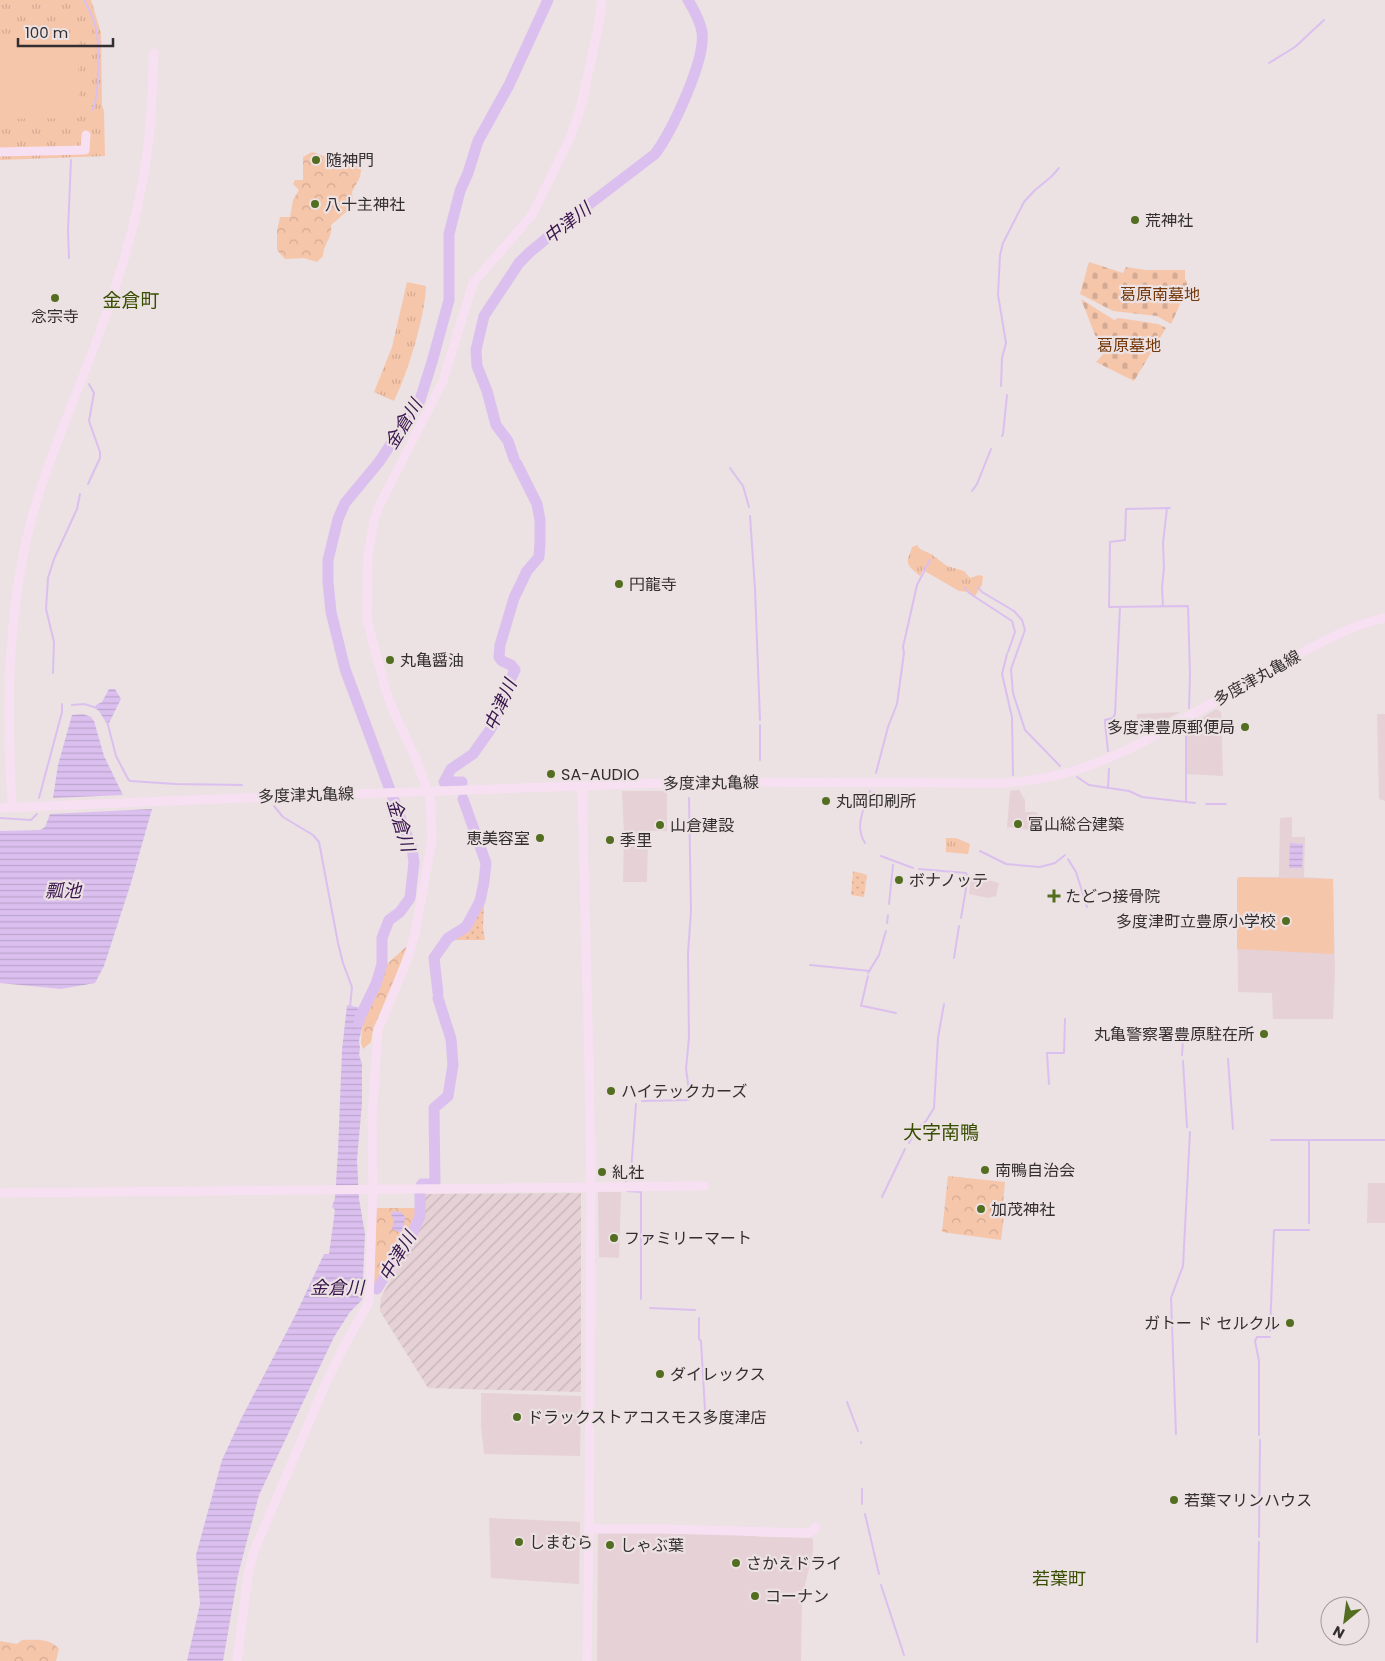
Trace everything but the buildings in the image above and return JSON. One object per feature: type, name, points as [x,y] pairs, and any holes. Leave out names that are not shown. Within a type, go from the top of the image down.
[{"type":"street","points":[[237,1661],[248,1575],[254,1550],[325,1385],[369,1302],[372,1117],[378,1030],[403,969],[415,932],[432,840],[428,791],[416,759],[393,710],[380,674],[370,632],[367,603],[368,555],[374,521],[379,506],[443,380],[473,283],[532,215],[569,140],[584,94],[602,0]]},
{"type":"street","points":[[12,808],[9,670],[12,622],[19,575],[38,498],[109,307],[123,261],[142,187],[147,157],[154,54]]},
{"type":"street","points":[[0,152],[85,150],[86,135]]},
{"type":"street","name":"多度津丸亀線","points":[[0,808],[710,782],[1004,783],[1032,780],[1065,774],[1095,765],[1141,743],[1309,649],[1341,633],[1371,621],[1385,618]]},
{"type":"street","points":[[582,787],[590,1063],[591,1188],[587,1661]]},
{"type":"street","points":[[0,1194],[704,1186]]},
{"type":"street","points":[[589,1529],[664,1528],[809,1533],[816,1527]]},
{"type":"shaded area","points":[[1216,709],[1221,712],[1223,776],[1187,774],[1186,728]]},
{"type":"shaded area","points":[[1180,712],[1136,736],[1137,714]]},
{"type":"shaded area","points":[[1377,714],[1385,714],[1385,801],[1379,799]]},
{"type":"shaded area","points":[[1019,790],[1025,800],[1025,812],[1036,812],[1050,827],[1038,831],[1007,827],[1010,791]]},
{"type":"shaded area","points":[[622,791],[667,791],[667,831],[648,831],[647,882],[623,882],[624,834]]},
{"type":"shaded area","name":"多度津町立豊原小学校","points":[[1292,817],[1292,837],[1305,837],[1304,877],[1333,879],[1335,971],[1333,1019],[1273,1019],[1272,993],[1238,992],[1237,879],[1239,877],[1279,877],[1280,818]]},
{"type":"shaded area","points":[[971,876],[999,883],[996,896],[988,898],[969,894]]},
{"type":"shaded area","points":[[1368,1183],[1385,1183],[1385,1223],[1367,1223]]},
{"type":"shaded area","points":[[598,1192],[621,1192],[619,1258],[599,1257]]},
{"type":"shaded area","points":[[581,1193],[581,1392],[428,1388],[380,1311],[381,1297],[404,1256],[413,1247],[425,1216],[424,1194]]},
{"type":"shaded area","points":[[481,1393],[581,1396],[580,1456],[484,1454],[481,1426]]},
{"type":"shaded area","points":[[489,1518],[580,1522],[579,1584],[491,1578]]},
{"type":"shaded area","points":[[598,1533],[726,1534],[813,1539],[813,1552],[802,1597],[801,1661],[597,1661]]},
{"type":"green space","points":[[0,0],[91,0],[101,33],[105,156],[0,160]]},
{"type":"green space","points":[[78,33],[79,118],[0,119],[0,34]]},
{"type":"green space","points":[[312,152],[329,158],[348,157],[362,165],[360,177],[352,192],[353,206],[331,225],[331,233],[323,256],[317,262],[304,258],[285,259],[277,250],[277,231],[280,217],[290,217],[293,200],[299,190],[293,184],[295,180],[303,180],[303,157]]},
{"type":"green space","name":"葛原南墓地","points":[[1089,262],[1123,273],[1126,267],[1146,270],[1185,270],[1187,289],[1171,324],[1157,316],[1113,311],[1080,294]]},
{"type":"green space","points":[[407,282],[426,286],[425,299],[415,344],[394,401],[374,392],[392,347]]},
{"type":"green space","name":"葛原墓地","points":[[1081,299],[1114,320],[1119,318],[1158,324],[1166,328],[1134,381],[1096,362],[1106,351],[1095,335]]},
{"type":"green space","points":[[917,545],[920,549],[931,554],[947,566],[964,571],[970,578],[979,575],[983,576],[982,585],[975,596],[968,592],[959,591],[923,570],[920,576],[915,572],[909,566],[908,561],[912,547]]},
{"type":"green space","points":[[946,838],[956,838],[970,844],[968,854],[946,852]]},
{"type":"green space","points":[[853,871],[867,875],[864,897],[851,895]]},
{"type":"green space","points":[[1239,877],[1333,879],[1334,954],[1237,949],[1237,879]]},
{"type":"green space","points":[[481,903],[484,906],[483,928],[485,940],[457,940],[453,938],[463,932],[473,919]]},
{"type":"green space","points":[[407,946],[391,990],[373,1029],[371,1042],[363,1049],[361,1043],[363,1019],[386,965]]},
{"type":"green space","points":[[948,1176],[1005,1182],[1003,1205],[1005,1208],[1001,1240],[942,1232]]},
{"type":"green space","points":[[376,1208],[418,1208],[411,1233],[398,1251],[378,1286],[374,1287]]},
{"type":"green space","points":[[22,1640],[42,1640],[55,1645],[59,1649],[56,1661],[0,1661],[0,1641],[17,1644]]},
{"type":"water","points":[[109,689],[115,689],[121,699],[107,724],[95,708],[96,705],[102,702]]},
{"type":"water","points":[[83,714],[91,717],[94,721],[104,756],[123,795],[53,798],[58,765],[72,715]]},
{"type":"water","name":"瓢池","points":[[152,809],[131,883],[104,966],[95,983],[61,989],[0,983],[0,831],[40,830],[45,827],[50,814]]},
{"type":"water","points":[[1290,843],[1303,844],[1302,868],[1289,868]]},
{"type":"water","name":"金倉川","points":[[347,1005],[366,1009],[359,1041],[359,1055],[362,1064],[362,1103],[357,1160],[359,1199],[365,1234],[362,1300],[350,1312],[334,1337],[259,1495],[238,1575],[223,1661],[187,1661],[200,1604],[196,1555],[222,1460],[241,1419],[296,1314],[324,1254],[329,1254],[335,1210],[332,1207],[335,1198],[342,1050]]},
{"type":"water","points":[[393,1211],[401,1212],[405,1217],[401,1233],[392,1229],[394,1221],[391,1214]]},
{"type":"waterway","points":[[84,0],[94,22],[98,43],[97,93],[92,110]]},
{"type":"waterway","name":"金倉川","points":[[359,1022],[376,984],[382,964],[382,938],[389,920],[400,912],[410,898],[414,862],[412,849],[345,669],[331,612],[328,560],[338,519],[345,503],[379,462],[420,400],[449,300],[449,234],[460,191],[478,141],[509,85],[548,0]]},
{"type":"waterway","name":"中津川","points":[[514,459],[508,441],[496,425],[487,391],[477,366],[476,350],[484,316],[519,263],[530,252],[655,154],[678,113],[699,60],[702,32],[695,12],[688,0]]},
{"type":"waterway","points":[[1269,63],[1295,47],[1324,20]]},
{"type":"waterway","points":[[69,258],[68,230],[71,160]]},
{"type":"waterway","points":[[1001,386],[1002,358],[1006,343],[998,295],[1000,255],[1003,243],[1024,202],[1059,168]]},
{"type":"waterway","points":[[88,484],[100,458],[100,452],[89,421],[94,393],[89,384]]},
{"type":"waterway","points":[[1002,436],[1007,395]]},
{"type":"waterway","points":[[972,491],[977,484],[991,449]]},
{"type":"waterway","name":"中津川","points":[[462,783],[444,782],[451,769],[473,754],[494,723],[497,708],[515,670],[499,657],[500,645],[514,598],[527,571],[539,557],[540,520],[537,504],[517,464]]},
{"type":"waterway","points":[[730,468],[743,486],[749,507]]},
{"type":"waterway","points":[[53,673],[54,642],[46,609],[48,578],[54,559],[77,509],[80,494]]},
{"type":"waterway","points":[[1163,605],[1163,543],[1167,508]]},
{"type":"waterway","points":[[1170,508],[1126,509],[1125,540],[1110,542],[1109,607],[1188,606],[1189,708]]},
{"type":"waterway","points":[[750,516],[760,720]]},
{"type":"waterway","points":[[876,773],[888,727],[897,704],[904,653],[903,647],[917,585],[930,560]]},
{"type":"waterway","points":[[978,587],[982,592],[1014,611],[1022,620],[1025,630],[1011,669],[1013,693],[1025,730],[1060,766]]},
{"type":"waterway","points":[[965,588],[969,593],[1012,621],[1015,632],[1008,652]]},
{"type":"waterway","points":[[1108,751],[1105,720],[1113,718],[1115,714],[1120,607]]},
{"type":"waterway","points":[[1007,654],[1002,674],[1012,717],[1013,775]]},
{"type":"waterway","points":[[39,798],[62,712],[62,704]]},
{"type":"waterway","points":[[72,705],[84,704],[97,708]]},
{"type":"waterway","points":[[107,721],[116,756],[130,781],[242,785]]},
{"type":"waterway","points":[[760,725],[760,760]]},
{"type":"waterway","points":[[1186,728],[1186,802]]},
{"type":"waterway","points":[[1108,788],[1109,769]]},
{"type":"waterway","points":[[1077,777],[1089,785],[1129,791],[1142,797],[1195,803]]},
{"type":"waterway","points":[[865,843],[860,830],[860,824],[870,791]]},
{"type":"waterway","points":[[642,1101],[690,1099],[686,1069],[689,1037],[688,953],[691,911],[689,798]]},
{"type":"waterway","name":"中津川","points":[[438,993],[434,958],[448,938],[466,927],[480,901],[484,882],[486,863],[463,799]]},
{"type":"waterway","points":[[1206,804],[1226,804]]},
{"type":"waterway","points":[[274,806],[283,817],[313,835],[319,842],[338,943],[352,987],[350,1007]]},
{"type":"waterway","points":[[0,818],[31,820],[37,814]]},
{"type":"waterway","points":[[980,851],[1006,864],[1040,867],[1055,863],[1065,855]]},
{"type":"waterway","points":[[881,856],[913,868]]},
{"type":"waterway","points":[[1068,859],[1076,872],[1087,907]]},
{"type":"waterway","points":[[889,904],[893,865]]},
{"type":"waterway","points":[[919,869],[966,873],[968,877],[961,918]]},
{"type":"waterway","points":[[887,923],[888,915]]},
{"type":"waterway","points":[[954,958],[959,926]]},
{"type":"waterway","points":[[868,973],[879,955],[886,931]]},
{"type":"waterway","points":[[810,965],[870,971]]},
{"type":"waterway","points":[[861,1006],[868,976]]},
{"type":"waterway","name":"中津川","points":[[421,1186],[422,1184],[435,1184],[434,1108],[448,1096],[453,1065],[451,1039],[438,998]]},
{"type":"waterway","points":[[909,1143],[915,1131],[926,1121],[934,1108],[938,1038],[944,1004]]},
{"type":"waterway","points":[[863,1006],[896,1013]]},
{"type":"waterway","points":[[1049,1084],[1047,1053],[1064,1053],[1065,1019]]},
{"type":"waterway","points":[[1182,1055],[1184,1027]]},
{"type":"waterway","points":[[1228,1059],[1233,1129]]},
{"type":"waterway","points":[[1183,1061],[1187,1127]]},
{"type":"waterway","points":[[631,1171],[636,1104]]},
{"type":"waterway","points":[[1176,1434],[1171,1298],[1183,1266],[1190,1132]]},
{"type":"waterway","points":[[1271,1140],[1385,1140]]},
{"type":"waterway","points":[[1309,1140],[1309,1223]]},
{"type":"waterway","points":[[882,1197],[905,1149]]},
{"type":"waterway","points":[[626,1183],[626,1175],[631,1176]]},
{"type":"waterway","points":[[627,1191],[641,1192],[641,1299]]},
{"type":"waterway","name":"中津川","points":[[377,1289],[399,1253],[408,1243],[420,1216],[420,1193]]},
{"type":"waterway","points":[[1270,1331],[1274,1230],[1309,1230]]},
{"type":"waterway","points":[[650,1308],[695,1310]]},
{"type":"waterway","points":[[699,1318],[705,1410]]},
{"type":"waterway","points":[[1259,1435],[1259,1361],[1255,1341],[1257,1337],[1270,1337]]},
{"type":"waterway","points":[[847,1402],[858,1431]]},
{"type":"waterway","points":[[1259,1537],[1260,1440]]},
{"type":"waterway","points":[[862,1489],[862,1504]]},
{"type":"waterway","points":[[865,1514],[879,1574]]},
{"type":"waterway","points":[[1257,1642],[1259,1542]]},
{"type":"waterway","points":[[881,1585],[904,1655]]},
{"type":"place","name":"随神門","points":[[316,160]]},
{"type":"place","name":"八十主神社","points":[[315,204]]},
{"type":"place","name":"荒神社","points":[[1135,220]]},
{"type":"place","name":"念宗寺","points":[[55,298]]},
{"type":"place","name":"円龍寺","points":[[619,584]]},
{"type":"place","name":"丸亀醤油","points":[[390,660]]},
{"type":"place","name":"多度津豊原郵便局","points":[[1245,727]]},
{"type":"place","name":"SA-AUDIO","points":[[551,774]]},
{"type":"place","name":"丸岡印刷所","points":[[826,801]]},
{"type":"place","name":"富山総合建築","points":[[1018,824]]},
{"type":"place","name":"山倉建設","points":[[660,825]]},
{"type":"place","name":"恵美容室","points":[[540,838]]},
{"type":"place","name":"季里","points":[[610,840]]},
{"type":"place","name":"ボナノッテ","points":[[899,880]]},
{"type":"place","name":"たどつ接骨院","points":[[1054,896]]},
{"type":"place","name":"多度津町立豊原小学校","points":[[1286,921]]},
{"type":"place","name":"丸亀警察署豊原駐在所","points":[[1264,1034]]},
{"type":"place","name":"ハイテックカーズ","points":[[611,1091]]},
{"type":"place","name":"南鴨自治会","points":[[985,1170]]},
{"type":"place","name":"糺社","points":[[602,1172]]},
{"type":"place","name":"加茂神社","points":[[981,1209]]},
{"type":"place","name":"ファミリーマート","points":[[614,1238]]},
{"type":"place","name":"ガトー ド セルクル","points":[[1290,1323]]},
{"type":"place","name":"ダイレックス","points":[[660,1374]]},
{"type":"place","name":"ドラックストアコスモス多度津店","points":[[517,1417]]},
{"type":"place","name":"若葉マリンハウス","points":[[1174,1500]]},
{"type":"place","name":"しまむら","points":[[519,1542]]},
{"type":"place","name":"しゃぶ葉","points":[[610,1545]]},
{"type":"place","name":"さかえドライ","points":[[736,1563]]},
{"type":"place","name":"コーナン","points":[[755,1596]]},
{"type":"district","name":"金倉町","points":[[131,300]]},
{"type":"district","name":"大字南鴨","points":[[941,1132]]},
{"type":"district","name":"若葉町","points":[[1059,1578]]}]
